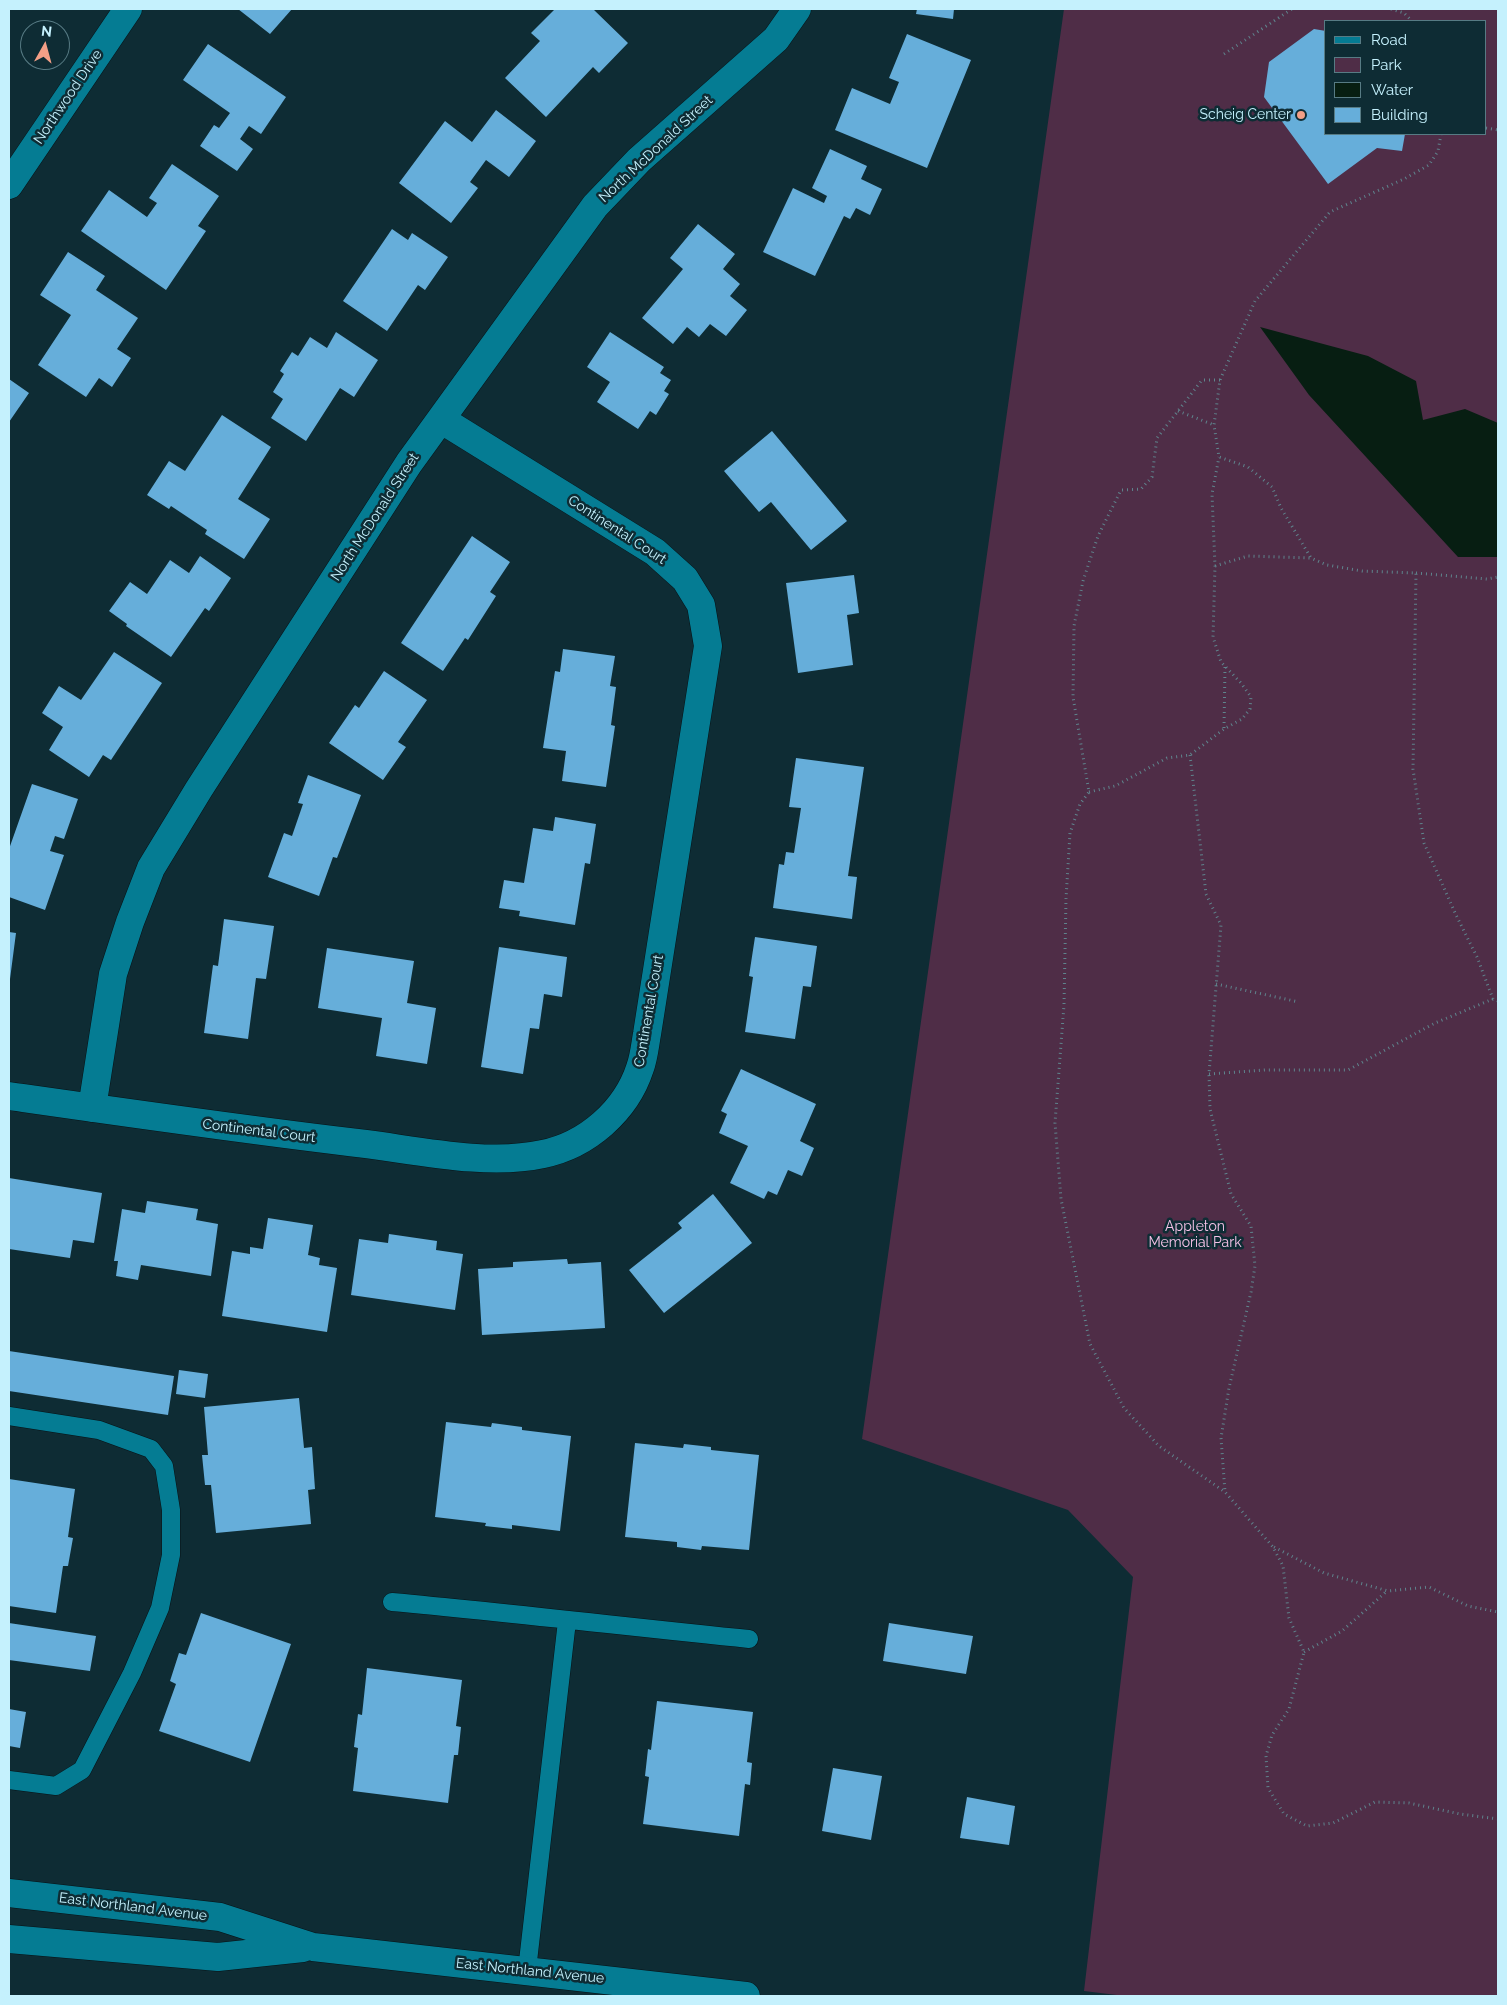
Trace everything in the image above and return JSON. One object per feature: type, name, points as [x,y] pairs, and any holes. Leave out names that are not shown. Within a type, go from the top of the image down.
[{"type":"street","name":"Northwood Drive","points":[[9,185],[128,9]]},
{"type":"street","name":"North McDonald Street","points":[[92,1108],[113,974],[130,922],[151,868],[199,789],[399,479],[595,206],[639,160],[776,39],[797,9]]},
{"type":"street","name":"Continental Court","points":[[9,1096],[284,1134],[494,1159],[543,1154],[574,1142],[604,1125],[628,1096],[642,1059],[693,750],[708,646],[700,605],[685,579],[655,552],[442,420]]},
{"type":"street","name":"East Northland Avenue","points":[[9,1893],[220,1917],[313,1947],[746,1996]]},
{"type":"street","name":"East Northland Avenue","points":[[9,1939],[218,1957],[313,1947]]},
{"type":"lane","points":[[9,1416],[99,1430],[150,1449],[164,1466],[171,1510],[171,1555],[160,1608],[132,1673],[82,1770],[56,1786],[9,1780]]},
{"type":"lane","points":[[392,1602],[750,1639]]},
{"type":"lane","points":[[526,1970],[566,1620]]},
{"type":"path","points":[[1224,54],[1292,9]]},
{"type":"path","points":[[1392,9],[1404,12],[1411,20]]},
{"type":"path","points":[[1441,135],[1438,151],[1429,165],[1404,180],[1330,212],[1255,302],[1220,380],[1214,425],[1218,457],[1212,494],[1215,566],[1213,637],[1221,662],[1252,697],[1250,709],[1242,719],[1224,729],[1190,755],[1167,758],[1115,786],[1089,792],[1080,804],[1070,833],[1066,899],[1064,1005],[1055,1123],[1061,1199],[1090,1344],[1124,1408],[1159,1446],[1225,1492],[1274,1547],[1283,1566],[1289,1618],[1304,1652],[1289,1709],[1272,1735],[1266,1756],[1268,1788],[1284,1814],[1307,1826],[1333,1823],[1375,1802],[1409,1803],[1460,1814],[1498,1819]]},
{"type":"path","points":[[1089,792],[1073,698],[1074,626],[1083,581],[1098,536],[1122,490],[1141,489],[1152,477],[1157,438],[1202,380],[1220,380]]},
{"type":"path","points":[[1178,412],[1214,425]]},
{"type":"path","points":[[1218,457],[1248,467],[1272,486],[1281,508],[1311,558]]},
{"type":"path","points":[[1215,566],[1248,556],[1311,558],[1327,565],[1362,571],[1487,579],[1498,577]]},
{"type":"path","points":[[1416,573],[1413,770],[1424,843],[1477,957],[1493,998],[1498,1001]]},
{"type":"path","points":[[1224,729],[1225,666]]},
{"type":"path","points":[[1190,755],[1206,894],[1221,925],[1209,1074],[1210,1110],[1230,1194],[1250,1226],[1255,1266],[1251,1292],[1229,1388],[1221,1438],[1225,1492]]},
{"type":"path","points":[[1216,984],[1299,1002]]},
{"type":"path","points":[[1209,1074],[1265,1070],[1348,1070],[1435,1023],[1493,998]]},
{"type":"path","points":[[1274,1547],[1324,1573],[1388,1591],[1428,1587],[1468,1606],[1498,1612]]},
{"type":"path","points":[[1304,1652],[1342,1631],[1388,1591]]},
{"type":"green space","name":"Appleton Memorial Park","points":[[1064,9],[1498,9],[1498,1996],[1125,1996],[1084,1991],[1133,1577],[1068,1510],[862,1439]]},
{"type":"water","points":[[1260,327],[1368,356],[1416,381],[1423,420],[1465,409],[1498,423],[1498,557],[1458,557],[1309,395]]},
{"type":"building","points":[[238,9],[292,9],[270,34]]},
{"type":"building","points":[[555,9],[593,9],[628,43],[599,73],[593,67],[546,117],[505,78],[540,41],[531,33]]},
{"type":"building","points":[[917,9],[954,9],[953,19],[916,14]]},
{"type":"building","name":"Scheig Center","points":[[1314,29],[1324,31],[1324,135],[1405,135],[1402,151],[1377,148],[1328,184],[1264,97],[1269,62]]},
{"type":"building","points":[[907,34],[971,60],[927,168],[835,130],[852,88],[890,104],[899,82],[889,78]]},
{"type":"building","points":[[208,44],[286,97],[261,134],[249,126],[240,139],[253,149],[237,171],[200,146],[214,125],[219,128],[230,113],[183,80]]},
{"type":"building","points":[[496,110],[536,141],[509,177],[486,160],[470,182],[478,188],[451,223],[399,183],[445,121],[472,142]]},
{"type":"building","points":[[830,149],[867,166],[861,179],[882,189],[870,215],[856,208],[850,219],[844,216],[815,276],[763,252],[793,188],[824,203],[827,196],[812,188]]},
{"type":"building","points":[[172,164],[219,196],[198,226],[206,231],[166,290],[81,231],[109,190],[147,217],[157,203],[149,198]]},
{"type":"building","points":[[698,224],[735,254],[723,269],[740,284],[730,296],[747,310],[726,336],[710,324],[699,337],[687,327],[673,344],[642,318],[683,269],[670,258]]},
{"type":"building","points":[[392,229],[408,240],[412,233],[448,257],[425,290],[418,285],[387,331],[343,301]]},
{"type":"building","points":[[68,252],[105,276],[96,290],[138,318],[117,349],[131,358],[112,387],[99,378],[86,397],[38,365],[71,315],[40,295]]},
{"type":"building","points":[[336,332],[378,360],[354,397],[340,388],[306,441],[271,418],[283,399],[273,392],[284,374],[280,371],[292,352],[298,356],[310,337],[327,348]]},
{"type":"building","points":[[610,332],[664,367],[660,373],[671,380],[664,391],[669,394],[656,415],[650,411],[638,429],[597,402],[610,382],[587,367]]},
{"type":"building","points":[[9,379],[29,393],[9,422]]},
{"type":"building","points":[[222,415],[271,447],[238,499],[270,519],[244,559],[205,534],[207,530],[171,506],[169,509],[147,495],[169,461],[185,471]]},
{"type":"building","points":[[772,431],[847,521],[811,550],[771,502],[759,512],[724,471]]},
{"type":"building","points":[[472,536],[510,562],[490,592],[496,596],[468,640],[465,638],[443,671],[401,643]]},
{"type":"building","points":[[200,556],[231,578],[209,611],[205,608],[171,657],[126,626],[127,624],[109,611],[130,582],[147,594],[170,560],[189,573]]},
{"type":"building","points":[[854,575],[859,613],[847,615],[853,665],[798,673],[786,583]]},
{"type":"building","points":[[563,649],[615,656],[610,686],[616,687],[611,725],[615,726],[606,787],[562,781],[566,751],[543,748],[555,671],[560,672]]},
{"type":"building","points":[[114,652],[162,683],[111,760],[103,755],[89,777],[49,750],[63,727],[42,713],[59,686],[81,700]]},
{"type":"building","points":[[384,671],[427,700],[398,742],[406,747],[383,780],[329,743],[355,705],[359,708]]},
{"type":"building","points":[[796,758],[864,767],[848,876],[857,877],[852,919],[773,908],[779,864],[784,865],[786,852],[794,853],[801,808],[789,807]]},
{"type":"building","points":[[308,775],[361,795],[337,858],[333,857],[319,896],[268,877],[284,833],[292,836],[303,804],[298,803]]},
{"type":"building","points":[[32,784],[78,799],[64,839],[55,836],[50,851],[64,855],[45,910],[9,897],[9,849]]},
{"type":"building","points":[[555,817],[596,824],[590,864],[585,863],[575,925],[519,916],[520,911],[499,908],[504,880],[524,883],[533,828],[553,831]]},
{"type":"building","points":[[224,919],[274,926],[266,979],[256,978],[248,1039],[204,1033],[213,965],[218,966]]},
{"type":"building","points":[[9,932],[16,933],[10,979],[9,979]]},
{"type":"building","points":[[755,937],[817,946],[811,987],[803,986],[795,1039],[745,1032],[753,977],[749,976]]},
{"type":"building","points":[[499,947],[567,957],[562,997],[544,994],[539,1029],[530,1028],[523,1074],[481,1067]]},
{"type":"building","points":[[327,948],[414,961],[407,1003],[436,1008],[427,1064],[376,1056],[382,1018],[318,1008]]},
{"type":"building","points":[[741,1069],[816,1104],[800,1141],[814,1148],[802,1176],[788,1170],[777,1195],[768,1191],[764,1199],[730,1183],[748,1146],[719,1133],[727,1114],[721,1111]]},
{"type":"building","points":[[9,1178],[102,1193],[94,1243],[73,1240],[70,1258],[9,1249]]},
{"type":"building","points":[[713,1194],[752,1243],[664,1313],[629,1270],[682,1228],[678,1223]]},
{"type":"building","points":[[147,1201],[198,1209],[196,1220],[218,1224],[211,1276],[141,1265],[138,1280],[116,1276],[118,1261],[114,1261],[122,1209],[145,1213]]},
{"type":"building","points":[[268,1218],[313,1225],[308,1255],[320,1258],[319,1265],[337,1268],[327,1332],[222,1316],[232,1251],[250,1254],[250,1247],[263,1249]]},
{"type":"building","points":[[389,1234],[437,1241],[436,1250],[463,1254],[455,1310],[351,1295],[359,1239],[388,1243]]},
{"type":"building","points":[[567,1259],[568,1264],[601,1262],[605,1328],[482,1335],[478,1269],[513,1267],[513,1262]]},
{"type":"building","points":[[9,1351],[174,1376],[168,1415],[9,1391]]},
{"type":"building","points":[[179,1370],[208,1374],[205,1398],[176,1394]]},
{"type":"building","points":[[299,1398],[304,1448],[312,1447],[315,1489],[308,1490],[311,1524],[216,1533],[211,1485],[205,1485],[202,1455],[208,1455],[204,1407]]},
{"type":"building","points":[[446,1422],[491,1427],[492,1423],[522,1427],[522,1430],[571,1436],[560,1531],[512,1525],[512,1529],[485,1526],[486,1523],[435,1517]]},
{"type":"building","points":[[635,1443],[683,1448],[684,1444],[711,1447],[711,1450],[759,1455],[749,1550],[702,1546],[701,1550],[677,1547],[677,1542],[625,1537]]},
{"type":"building","points":[[9,1479],[75,1489],[68,1537],[73,1538],[68,1566],[63,1566],[56,1613],[9,1606]]},
{"type":"building","points":[[201,1613],[291,1644],[250,1762],[159,1731],[176,1684],[170,1681],[179,1653],[186,1655]]},
{"type":"building","points":[[9,1623],[96,1636],[90,1671],[9,1660]]},
{"type":"building","points":[[889,1623],[973,1636],[966,1674],[883,1661]]},
{"type":"building","points":[[367,1668],[462,1680],[456,1726],[461,1727],[458,1755],[454,1755],[448,1803],[353,1791],[358,1748],[354,1747],[358,1714],[362,1715]]},
{"type":"building","points":[[657,1701],[753,1712],[747,1762],[752,1763],[750,1785],[745,1784],[739,1836],[643,1824],[649,1777],[645,1776],[648,1749],[651,1750]]},
{"type":"building","points":[[9,1709],[26,1712],[20,1748],[9,1746]]},
{"type":"building","points":[[833,1768],[882,1776],[871,1840],[822,1831]]},
{"type":"building","points":[[967,1797],[1015,1806],[1009,1845],[960,1838]]},
{"type":"place","name":"Scheig Center","points":[[1301,115]]}]
